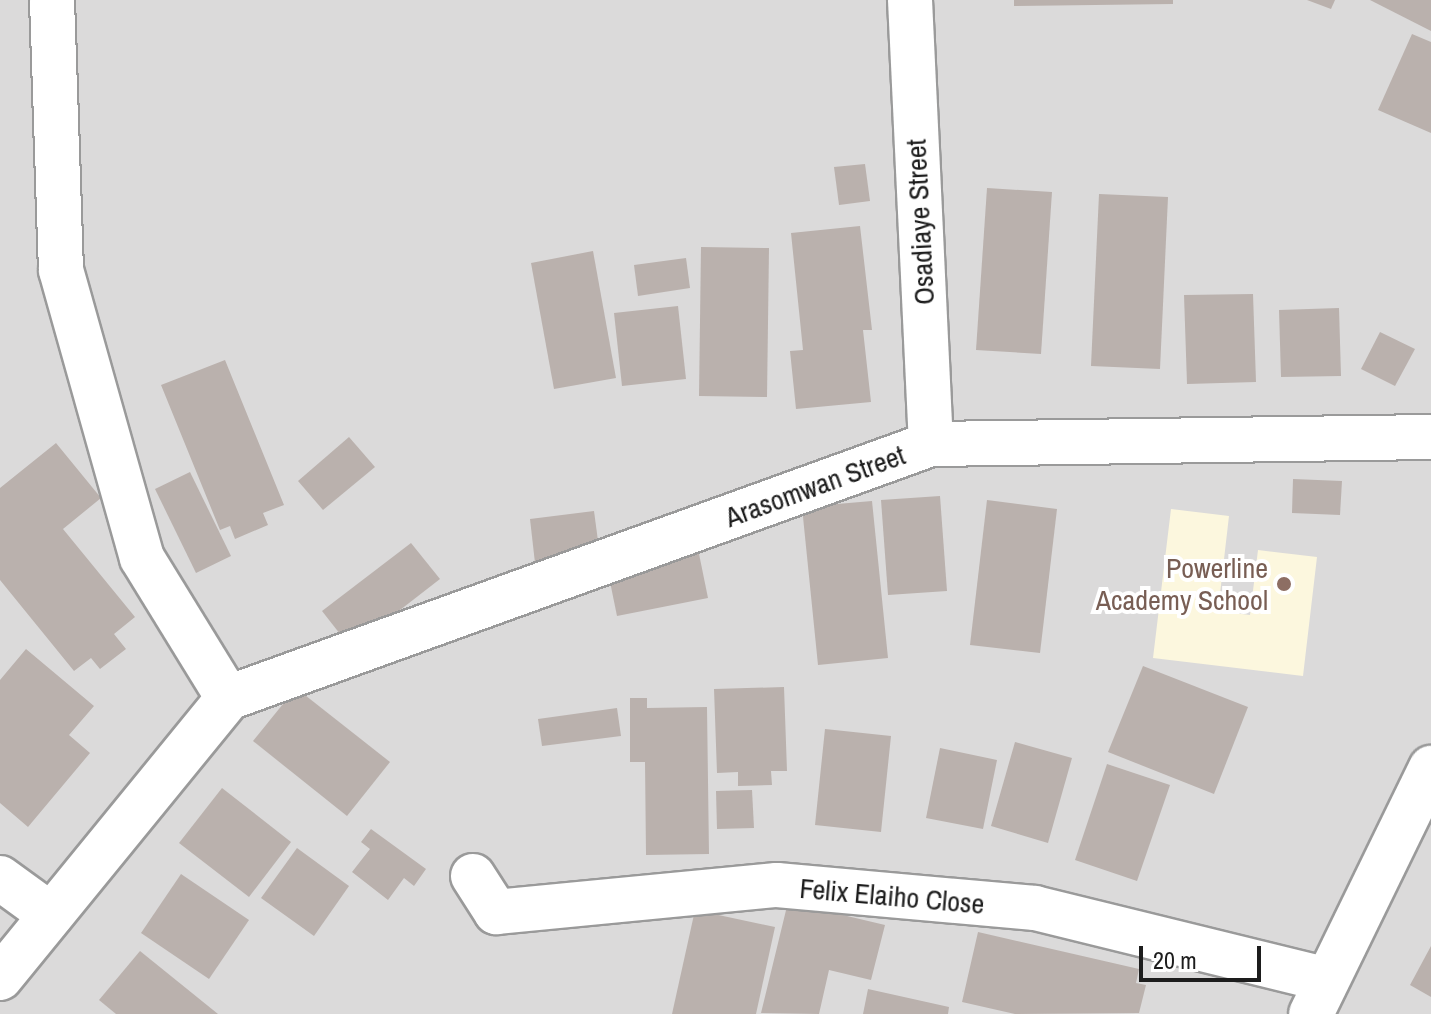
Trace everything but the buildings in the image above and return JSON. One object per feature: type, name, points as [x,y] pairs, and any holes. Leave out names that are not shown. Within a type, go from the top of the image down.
[{"type":"street","points":[[0,978],[228,698],[142,558],[61,270],[52,0]]},
{"type":"street","name":"Osadiaye Street","points":[[910,0],[931,444]]},
{"type":"street","name":"Arasomwan Street","points":[[228,698],[931,444],[1431,437]]},
{"type":"street","points":[[1317,997],[1431,768]]},
{"type":"street","name":"Felix Elaiho Close","points":[[473,876],[496,912],[777,885],[1035,908],[1317,997]]},
{"type":"street","points":[[0,878],[51,915]]},
{"type":"shaded area","points":[[0,0],[1431,0],[1431,1014],[0,1014]]},
{"type":"shaded area","name":"Powerline Academy School","points":[[1171,509],[1229,516],[1218,611],[1250,615],[1258,550],[1317,557],[1303,676],[1153,658]]},
{"type":"place","name":"Powerline Academy School","points":[[1284,584]]}]
